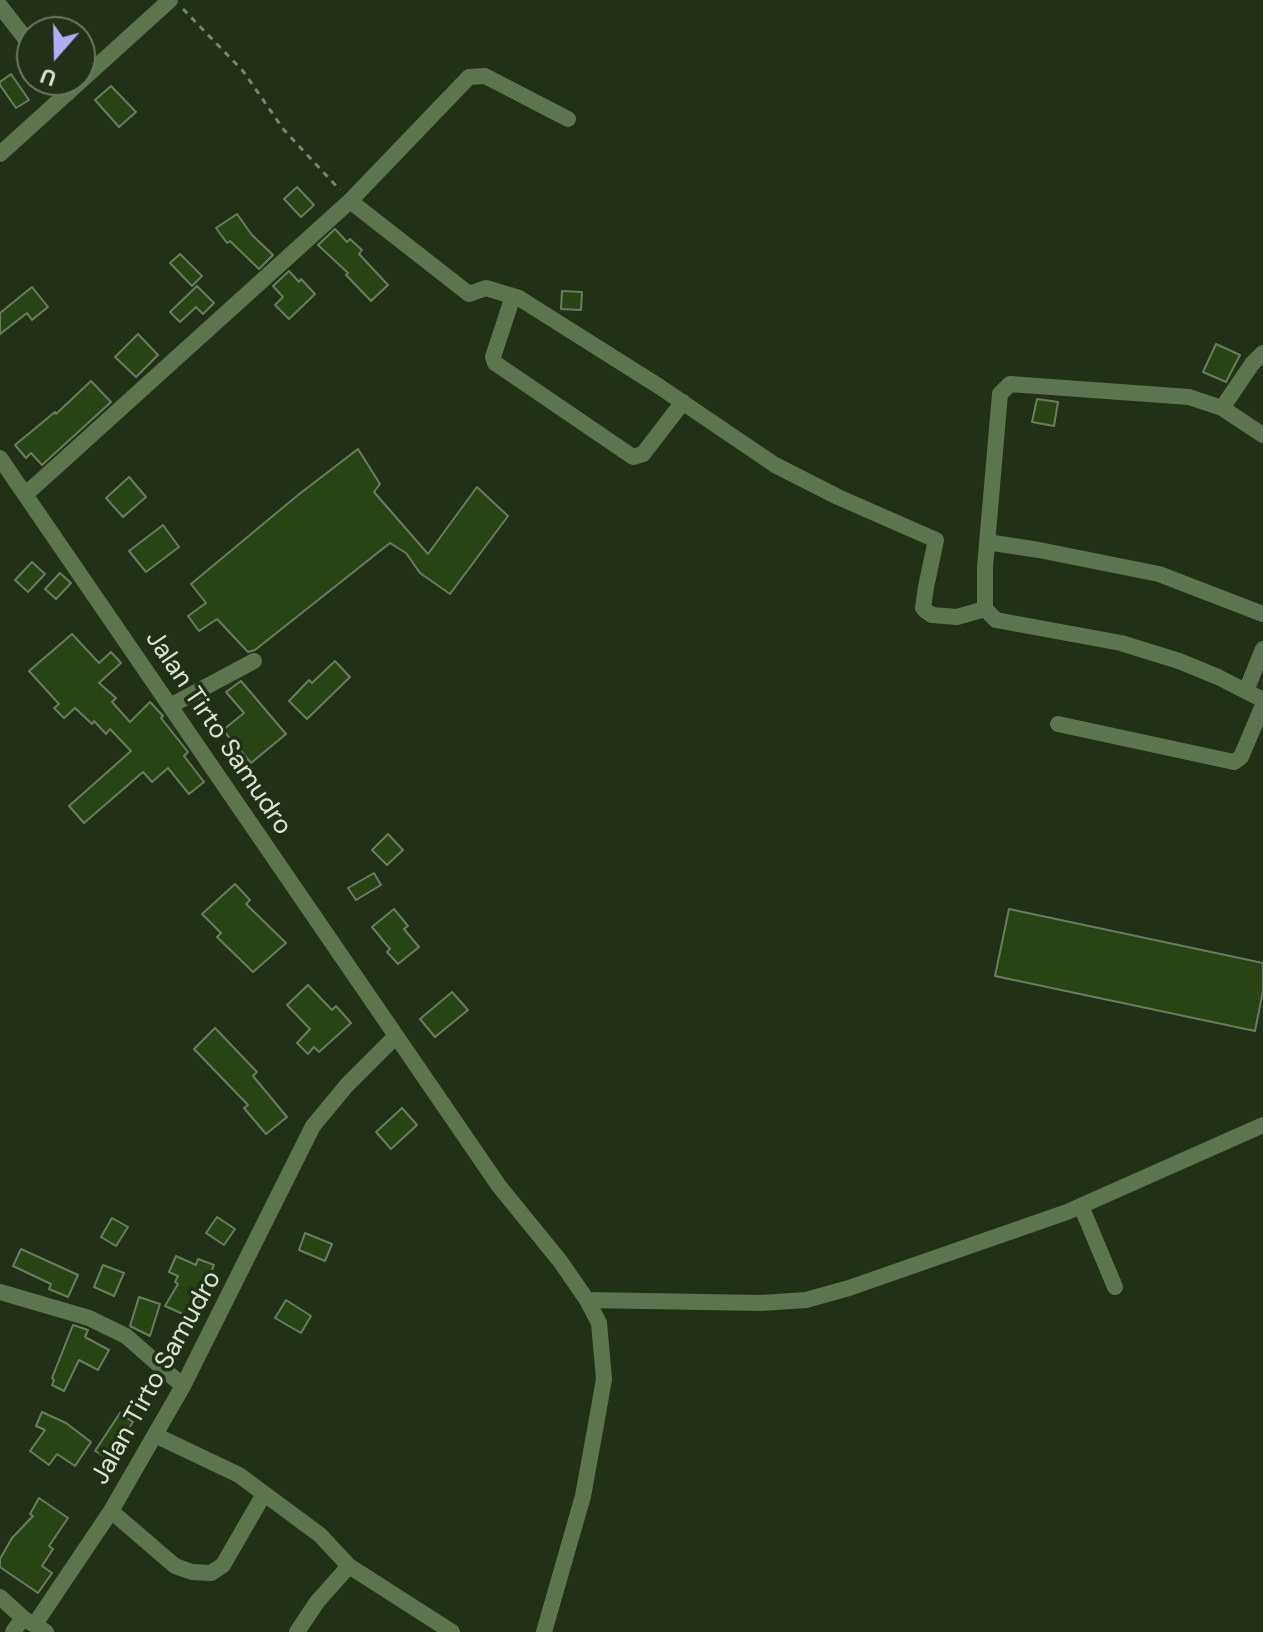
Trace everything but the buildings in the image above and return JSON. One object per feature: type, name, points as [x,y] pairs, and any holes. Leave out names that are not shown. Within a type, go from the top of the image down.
[{"type":"street","points":[[96,60],[172,0]]},
{"type":"street","points":[[0,6],[16,26]]},
{"type":"street","points":[[26,494],[350,201],[469,77],[485,76],[568,119]]},
{"type":"street","points":[[0,154],[54,96]]},
{"type":"street","points":[[350,201],[469,294],[486,288],[513,296],[683,402],[775,465],[838,497],[936,540],[923,608],[932,615],[957,617],[985,609]]},
{"type":"street","points":[[513,296],[493,357],[495,363],[633,457],[643,454],[683,402]]},
{"type":"street","points":[[1222,408],[1263,353]]},
{"type":"street","points":[[1058,724],[1234,762],[1241,757],[1263,702],[1246,691],[1179,661],[1136,647],[996,620],[985,609],[987,542],[1000,394],[1010,384],[1189,397],[1222,408],[1263,435]]},
{"type":"street","name":"Jalan Tirto Samudro","points":[[0,458],[499,1186],[560,1261],[599,1323],[604,1379],[583,1496],[544,1632]]},
{"type":"street","points":[[987,542],[1159,574],[1263,614]]},
{"type":"street","points":[[1246,691],[1263,649]]},
{"type":"street","points":[[170,706],[254,661]]},
{"type":"street","name":"Jalan Tirto Samudro","points":[[29,1627],[111,1511],[183,1386],[313,1126],[347,1085],[396,1036]]},
{"type":"street","points":[[587,1300],[761,1303],[806,1300],[849,1288],[1081,1206],[1263,1125]]},
{"type":"street","points":[[1081,1206],[1115,1287]]},
{"type":"street","points":[[0,1292],[89,1318],[126,1336],[183,1386]]},
{"type":"street","points":[[155,1435],[224,1466],[320,1535],[349,1566],[452,1632]]},
{"type":"street","points":[[111,1511],[175,1566],[192,1572],[211,1573],[223,1565],[264,1494]]},
{"type":"street","points":[[297,1632],[317,1602],[349,1566]]},
{"type":"street","points":[[0,1597],[29,1627]]},
{"type":"path","points":[[172,0],[243,71],[284,130],[350,201]]}]
